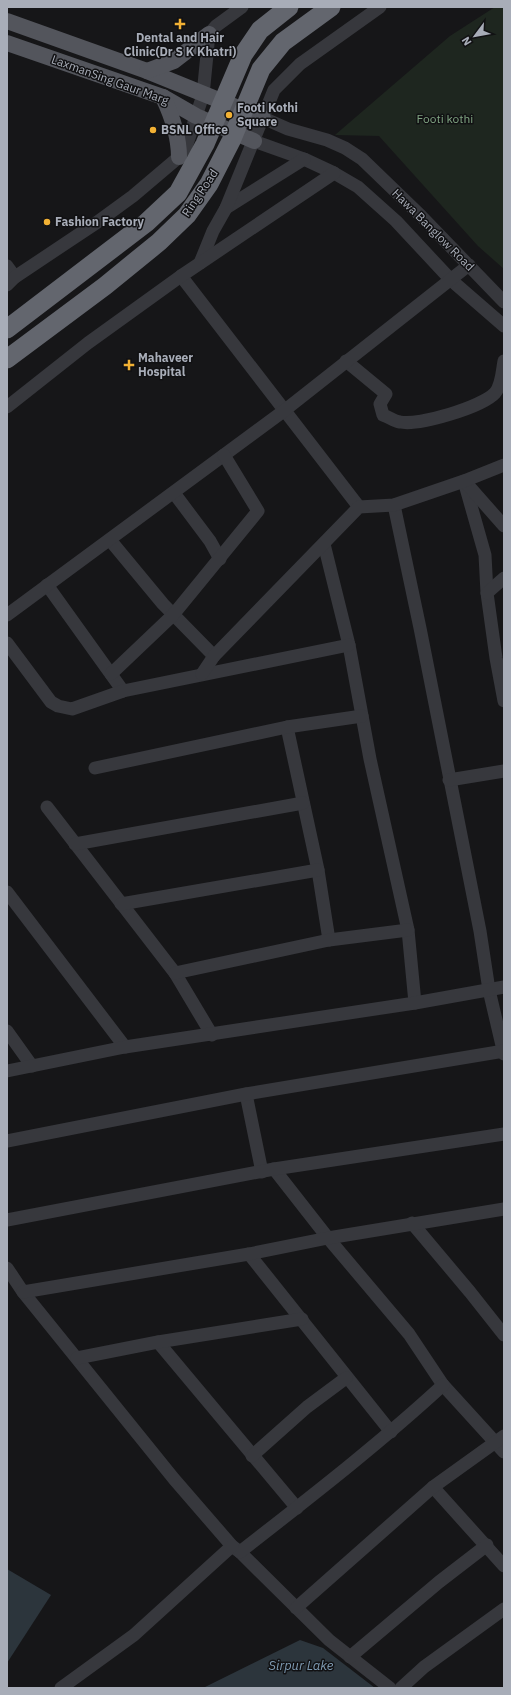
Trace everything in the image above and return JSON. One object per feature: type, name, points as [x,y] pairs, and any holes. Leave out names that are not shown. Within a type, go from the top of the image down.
[{"type":"highway","name":"Ring Road","points":[[7,329],[146,223],[178,193],[205,144],[243,54],[260,30],[290,7]]},
{"type":"highway","name":"Ring Road","points":[[7,359],[105,286],[159,242],[187,215],[209,184],[232,141],[261,69],[283,42],[331,7]]},
{"type":"main road","name":"LaxmanSing Gaur Marg","points":[[7,21],[147,71],[203,95],[263,118]]},
{"type":"main road","points":[[147,71],[174,61],[209,34]]},
{"type":"main road","name":"LaxmanSing Gaur Marg","points":[[7,43],[163,97],[196,116],[254,141]]},
{"type":"main road","points":[[163,97],[176,131],[179,157]]},
{"type":"street","points":[[7,266],[11,281],[133,196],[179,157],[186,147],[203,95],[209,34],[216,26],[242,7]]},
{"type":"street","points":[[200,263],[213,231],[226,208],[274,90],[300,64],[380,7]]},
{"type":"street","name":"Hawa Banglow Road","points":[[263,118],[288,129],[333,143],[362,158],[504,302]]},
{"type":"street","name":"Hawa Banglow Road","points":[[254,141],[304,159],[334,172],[358,187],[396,221],[452,280],[504,326]]},
{"type":"street","points":[[226,208],[304,159]]},
{"type":"street","points":[[7,407],[88,343],[181,276],[334,172]]},
{"type":"street","points":[[7,615],[285,410],[469,266]]},
{"type":"street","points":[[181,276],[359,507]]},
{"type":"street","points":[[346,361],[386,394],[380,404],[383,414],[400,422],[432,421],[476,404],[495,393],[500,384],[504,360]]},
{"type":"street","points":[[111,674],[173,615],[258,511],[224,455]]},
{"type":"street","points":[[202,674],[214,656],[359,507],[394,505],[464,481],[504,465]]},
{"type":"street","points":[[464,481],[504,526]]},
{"type":"street","points":[[464,481],[485,555],[487,593],[500,655],[504,701]]},
{"type":"street","points":[[174,493],[210,541],[220,559]]},
{"type":"street","points":[[7,1141],[246,1094],[504,1052],[489,990],[480,931],[394,505]]},
{"type":"street","points":[[110,540],[173,615],[214,656]]},
{"type":"street","points":[[324,544],[349,646],[362,716],[408,930],[415,1003]]},
{"type":"street","points":[[487,593],[504,578]]},
{"type":"street","points":[[47,585],[123,690]]},
{"type":"street","points":[[7,643],[51,702],[58,706],[72,709],[123,690],[349,646]]},
{"type":"street","points":[[95,768],[287,727],[362,716]]},
{"type":"street","points":[[287,727],[318,870],[329,940]]},
{"type":"street","points":[[449,780],[504,771]]},
{"type":"street","points":[[75,844],[303,803]]},
{"type":"street","points":[[47,807],[175,973],[212,1035]]},
{"type":"street","points":[[121,904],[318,870]]},
{"type":"street","points":[[7,892],[125,1047]]},
{"type":"street","points":[[175,973],[329,940],[408,930]]},
{"type":"street","points":[[7,1070],[125,1047],[415,1003],[504,987]]},
{"type":"street","points":[[7,1031],[32,1066]]},
{"type":"street","points":[[246,1094],[268,1170],[409,1334],[443,1385],[500,1439],[504,1452]]},
{"type":"street","points":[[7,1220],[268,1170],[504,1134]]},
{"type":"street","points":[[24,1292],[249,1254],[412,1223],[503,1211]]},
{"type":"street","points":[[412,1223],[504,1335]]},
{"type":"street","points":[[249,1254],[302,1319],[346,1378],[361,1393],[391,1432]]},
{"type":"street","points":[[7,1268],[24,1292],[174,1479],[236,1549],[328,1640],[390,1688]]},
{"type":"street","points":[[77,1358],[158,1342],[302,1319]]},
{"type":"street","points":[[158,1342],[297,1508]]},
{"type":"street","points":[[252,1456],[307,1407],[346,1378]]},
{"type":"street","points":[[61,1688],[134,1635],[236,1549],[297,1508],[322,1486],[391,1432],[443,1385]]},
{"type":"street","points":[[296,1608],[433,1487],[500,1439]]},
{"type":"street","points":[[433,1487],[487,1545],[504,1566]]},
{"type":"street","points":[[350,1657],[439,1582],[487,1545]]},
{"type":"street","points":[[401,1688],[424,1667],[504,1609]]},
{"type":"green space","name":"Footi kothi","points":[[495,7],[504,7],[504,269],[478,246],[379,136],[335,135],[450,36]]},
{"type":"water","points":[[7,1569],[51,1595],[7,1663]]},
{"type":"water","name":"Sirpur Lake","points":[[300,1640],[323,1648],[375,1688],[203,1688]]},
{"type":"place","name":"Dental and Hair Clinic(Dr S K Khatri)","points":[[180,24]]},
{"type":"place","name":"Footi Kothi Square","points":[[229,115]]},
{"type":"place","name":"BSNL Office","points":[[153,130]]},
{"type":"place","name":"Fashion Factory","points":[[47,222]]},
{"type":"place","name":"Mahaveer Hospital","points":[[129,365]]}]
